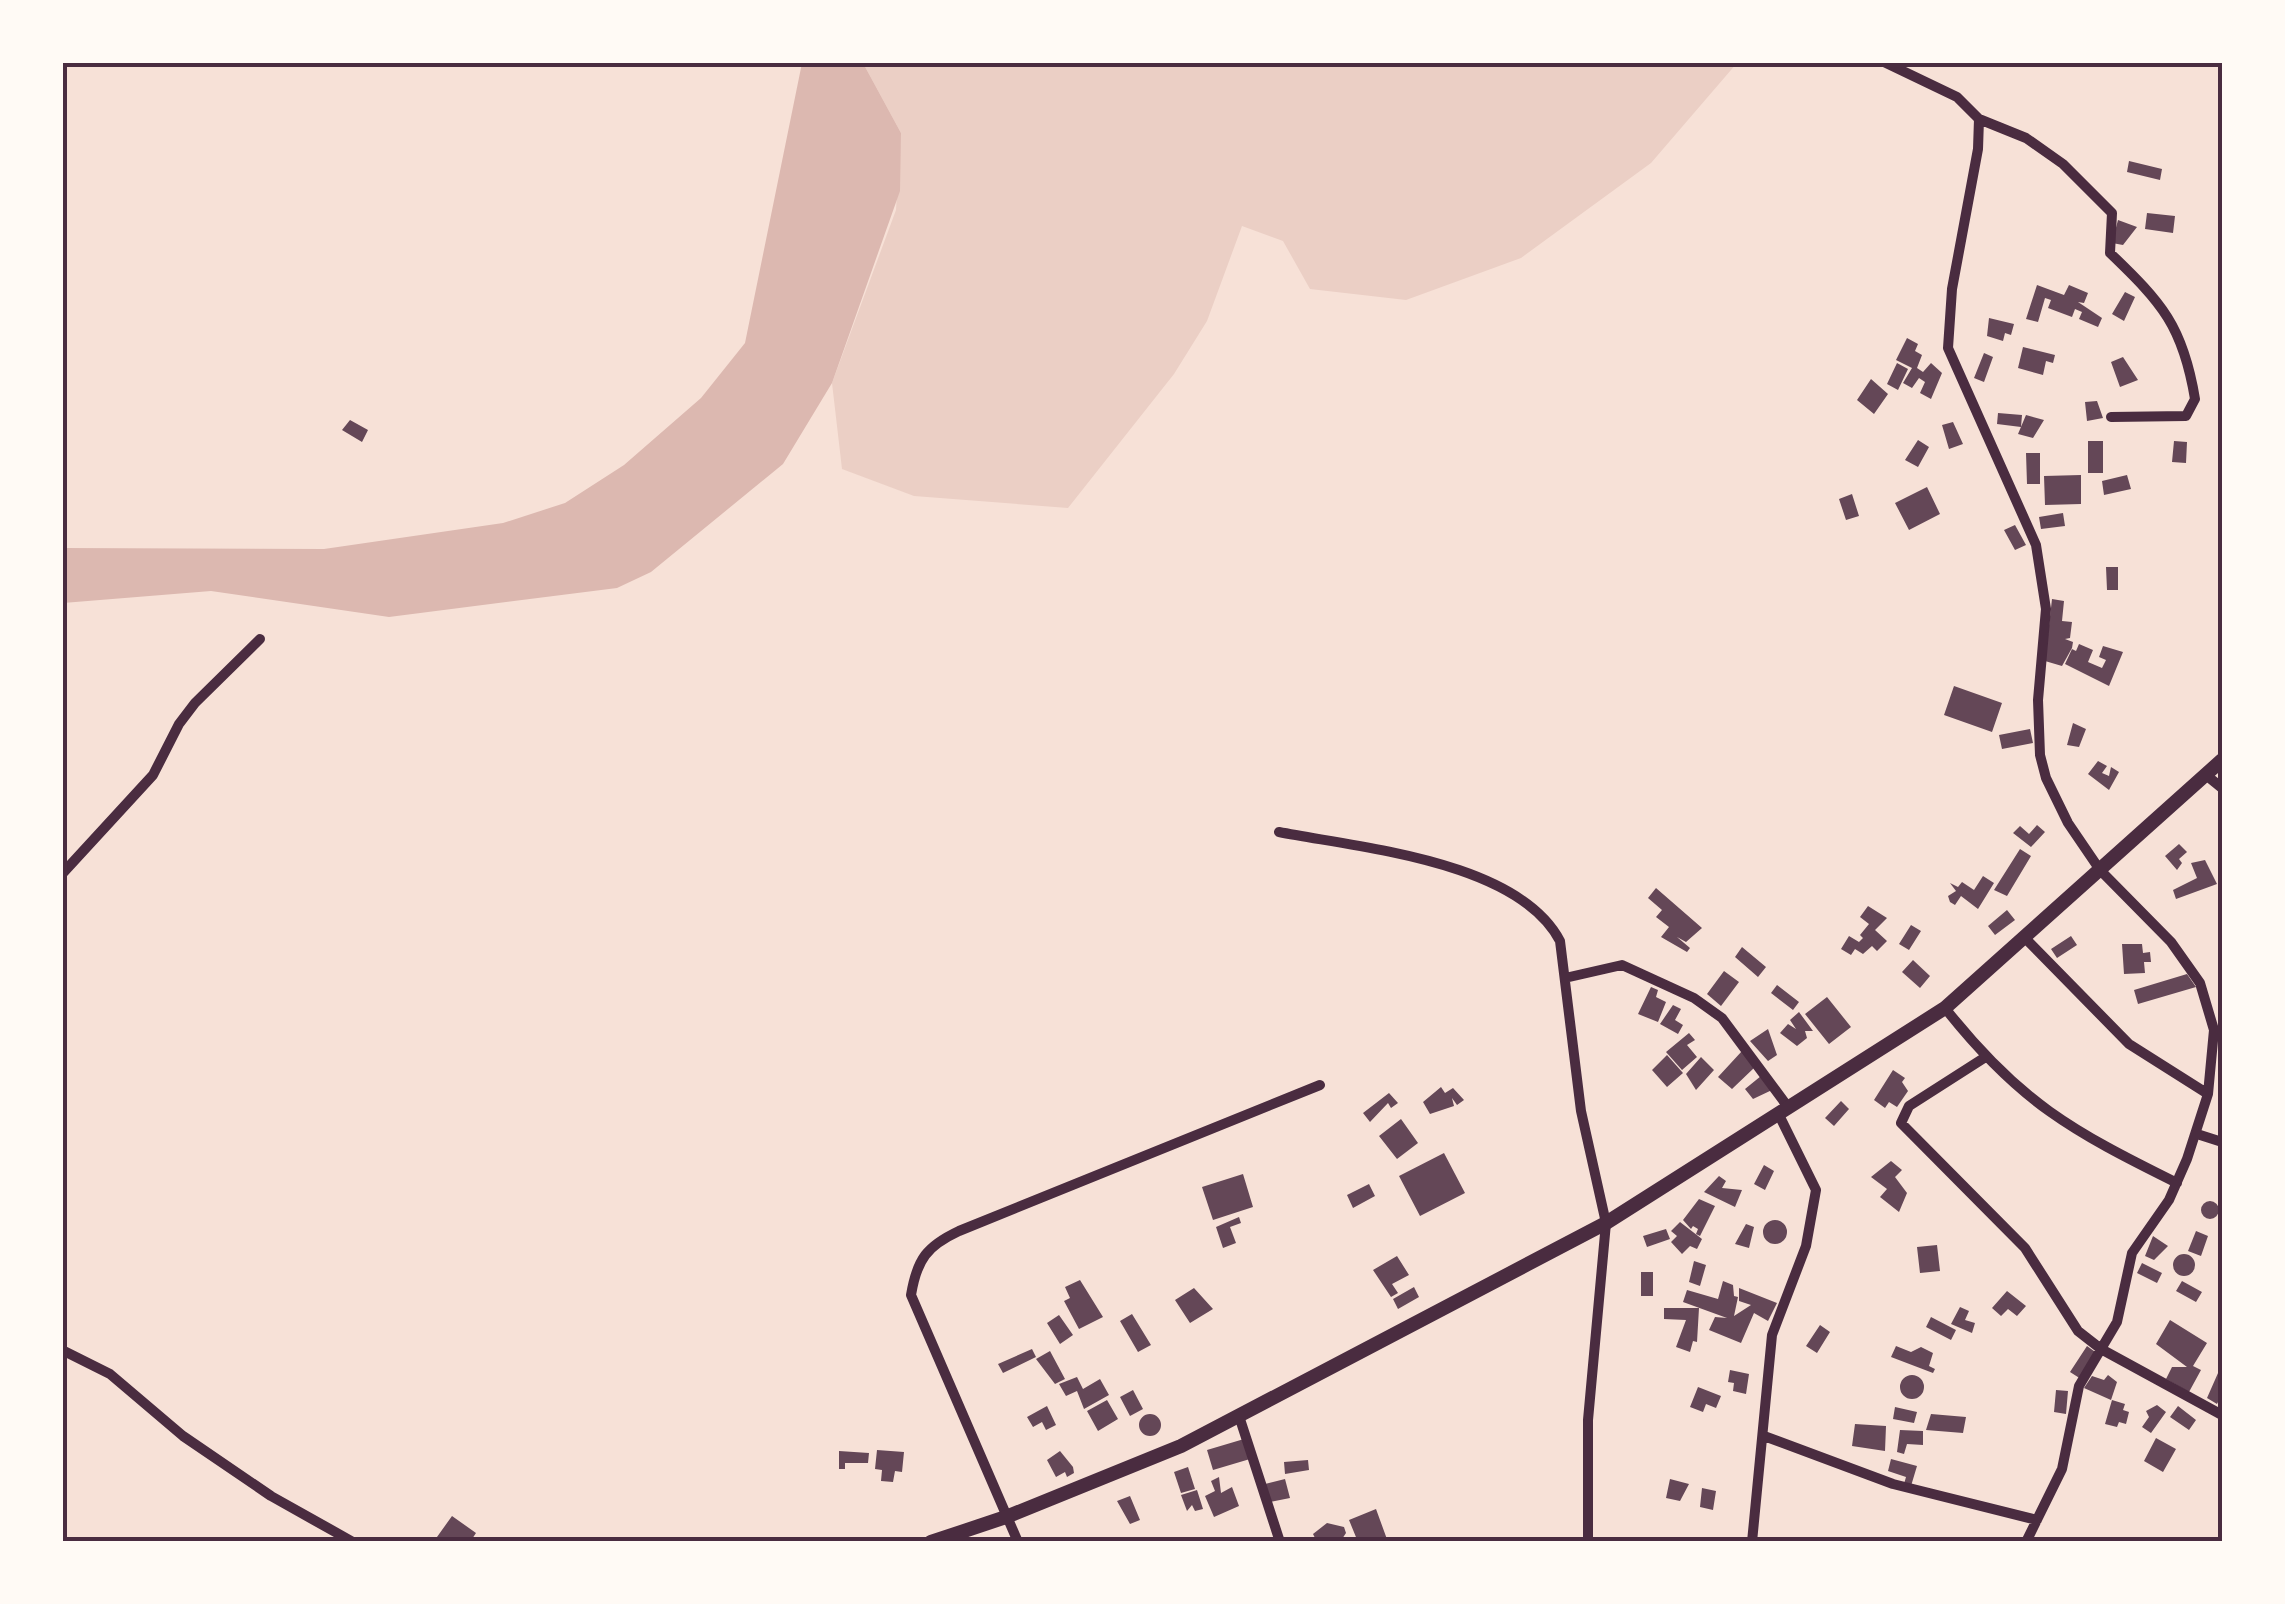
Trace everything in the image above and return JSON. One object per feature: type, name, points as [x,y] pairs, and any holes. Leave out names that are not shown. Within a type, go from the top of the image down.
[{"type":"street","points":[[1884,62],[1957,97],[1979,118],[2026,138],[2104,202],[2112,213],[2110,252],[2163,305],[2178,329],[2195,399],[2192,412],[2111,417]]},
{"type":"street","points":[[1979,118],[1978,150],[1952,289],[1948,348],[2036,545],[2046,609],[2038,700],[2040,755],[2068,823],[2100,870],[2171,942],[2200,983],[2214,1030],[2208,1094],[2197,1134],[2177,1183],[2132,1253],[2123,1304],[2079,1386],[2062,1469],[2026,1542]]},
{"type":"street","points":[[62,874],[153,774],[178,724],[260,639]]},
{"type":"street","points":[[931,1542],[1006,1517],[1181,1446],[1606,1223],[1944,1008],[2222,760]]},
{"type":"street","points":[[2206,776],[2222,788]]},
{"type":"street","points":[[1279,832],[1424,860],[1531,904],[1548,920],[1560,942],[1581,1111],[1606,1223],[1588,1420],[1588,1542]]},
{"type":"street","points":[[2024,937],[2130,1044],[2208,1094]]},
{"type":"street","points":[[1565,978],[1622,965],[1694,998],[1722,1018],[1783,1110],[1816,1190],[1806,1246],[1772,1335],[1752,1542]]},
{"type":"street","points":[[1944,1008],[1984,1058],[2020,1092],[2088,1139],[2177,1183]]},
{"type":"street","points":[[1984,1058],[1909,1106],[1900,1123],[2025,1248],[2078,1331],[2101,1349],[2222,1415]]},
{"type":"street","points":[[1018,1542],[911,1294],[916,1266],[931,1245],[959,1231],[1320,1084]]},
{"type":"street","points":[[2197,1134],[2222,1142]]},
{"type":"street","points":[[62,1350],[110,1374],[183,1436],[270,1496],[353,1542]]},
{"type":"street","points":[[1239,1416],[1280,1542]]},
{"type":"street","points":[[1764,1436],[1893,1484],[2038,1520]]},
{"type":"shaded area","points":[[802,63],[863,63],[901,133],[900,191],[832,383],[783,464],[651,572],[617,588],[389,617],[211,591],[63,603],[63,548],[324,549],[503,523],[565,503],[624,465],[701,398],[745,343]]},
{"type":"shaded area","points":[[863,63],[1737,63],[1651,163],[1521,258],[1406,300],[1310,289],[1283,241],[1242,226],[1207,321],[1174,374],[1068,508],[914,496],[842,469],[832,383],[896,210],[901,133]]},
{"type":"building","points":[[2129,161],[2162,169],[2160,180],[2127,172]]},
{"type":"building","points":[[2147,213],[2175,216],[2173,233],[2145,229]]},
{"type":"building","points":[[2118,220],[2137,227],[2123,245],[2112,243]]},
{"type":"building","points":[[2037,285],[2064,295],[2069,285],[2088,293],[2084,303],[2078,302],[2102,318],[2098,327],[2079,319],[2082,312],[2075,309],[2072,317],[2048,308],[2051,300],[2045,298],[2038,322],[2026,319]]},
{"type":"building","points":[[2125,292],[2135,297],[2124,321],[2112,314]]},
{"type":"building","points":[[1989,318],[2014,324],[2011,335],[2005,333],[2003,341],[1987,336]]},
{"type":"building","points":[[1907,338],[1918,344],[1915,351],[1922,355],[1917,368],[1923,372],[1931,363],[1942,373],[1931,399],[1920,393],[1925,382],[1919,378],[1912,388],[1903,383],[1912,368],[1896,360]]},
{"type":"building","points":[[2023,347],[2055,355],[2053,363],[2046,361],[2043,375],[2018,368]]},
{"type":"building","points":[[1984,353],[1993,357],[1984,382],[1974,378]]},
{"type":"building","points":[[2123,357],[2138,380],[2120,387],[2111,362]]},
{"type":"building","points":[[1897,363],[1908,369],[1898,390],[1887,384]]},
{"type":"building","points":[[1871,379],[1888,394],[1874,414],[1857,400]]},
{"type":"building","points":[[2097,401],[2103,418],[2087,421],[2085,402]]},
{"type":"building","points":[[1998,413],[2022,415],[2021,427],[1997,424]]},
{"type":"building","points":[[2026,415],[2044,420],[2033,438],[2018,434]]},
{"type":"building","points":[[350,420],[368,430],[362,442],[342,430]]},
{"type":"building","points":[[1953,422],[1963,444],[1949,449],[1942,425]]},
{"type":"building","points":[[1918,440],[1929,447],[1918,467],[1905,460]]},
{"type":"building","points":[[2088,441],[2103,441],[2103,473],[2088,473]]},
{"type":"building","points":[[2174,441],[2187,442],[2186,463],[2172,462]]},
{"type":"building","points":[[2026,453],[2040,453],[2040,484],[2027,484]]},
{"type":"building","points":[[2081,475],[2081,504],[2045,505],[2044,476]]},
{"type":"building","points":[[2127,475],[2131,489],[2104,495],[2102,481]]},
{"type":"building","points":[[1927,487],[1940,514],[1909,530],[1895,503]]},
{"type":"building","points":[[1852,494],[1859,516],[1846,520],[1839,499]]},
{"type":"building","points":[[2063,513],[2065,526],[2041,529],[2039,517]]},
{"type":"building","points":[[2015,525],[2026,545],[2015,550],[2004,530]]},
{"type":"building","points":[[2106,567],[2118,567],[2118,590],[2107,590]]},
{"type":"building","points":[[2052,599],[2064,601],[2062,621],[2072,622],[2070,638],[2065,639],[2073,642],[2072,648],[2062,666],[2045,661]]},
{"type":"building","points":[[2079,644],[2093,650],[2088,662],[2102,668],[2106,660],[2099,657],[2103,646],[2123,652],[2109,686],[2065,664]]},
{"type":"building","points":[[1954,686],[2002,703],[1992,732],[1944,715]]},
{"type":"building","points":[[2073,723],[2086,729],[2079,747],[2067,745]]},
{"type":"building","points":[[2030,729],[2033,743],[2002,749],[1999,735]]},
{"type":"building","points":[[2098,761],[2107,766],[2102,773],[2109,776],[2111,767],[2119,772],[2109,790],[2088,774]]},
{"type":"building","points":[[2037,825],[2045,832],[2031,847],[2013,833],[2020,826],[2029,834]]},
{"type":"building","points":[[2179,844],[2187,852],[2179,859],[2182,863],[2177,870],[2165,856]]},
{"type":"building","points":[[2020,849],[2031,856],[2007,896],[1994,890]]},
{"type":"building","points":[[2205,860],[2217,884],[2176,899],[2173,890],[2197,878],[2191,863]]},
{"type":"building","points":[[1983,876],[1994,883],[1978,909],[1961,896],[1955,905],[1950,902],[1948,896],[1956,891],[1950,883],[1958,887],[1962,882],[1974,890]]},
{"type":"building","points":[[1656,888],[1702,928],[1686,942],[1677,937],[1690,948],[1687,952],[1661,937],[1669,927],[1656,917],[1662,910],[1648,898]]},
{"type":"building","points":[[1868,906],[1887,918],[1875,930],[1887,941],[1877,951],[1872,946],[1863,954],[1855,949],[1851,955],[1841,949],[1849,936],[1859,942],[1863,938],[1860,935],[1869,924],[1860,917]]},
{"type":"building","points":[[2007,910],[2015,920],[1995,935],[1988,926]]},
{"type":"building","points":[[1911,925],[1921,931],[1909,950],[1899,944]]},
{"type":"building","points":[[2071,936],[2077,945],[2057,958],[2051,949]]},
{"type":"building","points":[[2122,944],[2142,944],[2143,953],[2150,952],[2151,962],[2144,962],[2145,973],[2124,974]]},
{"type":"building","points":[[1742,947],[1766,967],[1758,977],[1735,957]]},
{"type":"building","points":[[1913,960],[1930,976],[1920,988],[1902,972]]},
{"type":"building","points":[[1724,971],[1739,982],[1721,1006],[1707,994]]},
{"type":"building","points":[[2187,974],[2196,987],[2138,1004],[2134,990]]},
{"type":"building","points":[[1777,985],[1799,1002],[1793,1010],[1771,993]]},
{"type":"building","points":[[1651,987],[1658,990],[1656,997],[1666,1002],[1658,1022],[1638,1014]]},
{"type":"building","points":[[1827,997],[1851,1027],[1829,1044],[1805,1014]]},
{"type":"building","points":[[1673,1005],[1681,1009],[1675,1020],[1683,1025],[1678,1034],[1660,1024]]},
{"type":"building","points":[[1799,1012],[1813,1031],[1805,1031],[1807,1038],[1797,1046],[1780,1033],[1788,1024],[1796,1029],[1790,1020]]},
{"type":"building","points":[[1768,1029],[1777,1055],[1768,1061],[1750,1041]]},
{"type":"building","points":[[1689,1033],[1695,1040],[1687,1045],[1697,1057],[1682,1070],[1666,1052]]},
{"type":"building","points":[[1742,1051],[1755,1067],[1732,1089],[1718,1077]]},
{"type":"building","points":[[1667,1055],[1683,1073],[1667,1087],[1652,1070]]},
{"type":"building","points":[[1701,1057],[1714,1070],[1696,1090],[1686,1074]]},
{"type":"building","points":[[1893,1070],[1905,1078],[1902,1082],[1908,1091],[1897,1107],[1889,1102],[1885,1108],[1874,1100]]},
{"type":"building","points":[[1761,1076],[1772,1090],[1753,1099],[1745,1089]]},
{"type":"building","points":[[1441,1087],[1445,1093],[1453,1088],[1464,1100],[1457,1105],[1452,1098],[1454,1106],[1430,1114],[1423,1102]]},
{"type":"building","points":[[1389,1093],[1398,1103],[1391,1108],[1388,1103],[1370,1122],[1363,1113]]},
{"type":"building","points":[[1841,1101],[1849,1109],[1834,1126],[1825,1118]]},
{"type":"building","points":[[1401,1119],[1418,1143],[1397,1159],[1379,1136]]},
{"type":"building","points":[[1444,1153],[1465,1193],[1420,1216],[1399,1176]]},
{"type":"building","points":[[1891,1161],[1902,1170],[1895,1177],[1907,1193],[1899,1212],[1880,1197],[1887,1189],[1871,1177]]},
{"type":"building","points":[[1764,1165],[1774,1171],[1765,1190],[1754,1184]]},
{"type":"building","points":[[1243,1174],[1253,1207],[1213,1220],[1202,1187]]},
{"type":"building","points":[[1719,1176],[1726,1181],[1722,1188],[1742,1190],[1735,1207],[1704,1192]]},
{"type":"building","points":[[1369,1184],[1375,1196],[1353,1208],[1347,1195]]},
{"type":"building","points":[[1699,1199],[1715,1206],[1700,1236],[1696,1234],[1698,1229],[1691,1229],[1683,1220]]},
{"type":"building","points":[[2210,1201],[2219,1210],[2210,1219],[2201,1210]]},
{"type":"building","points":[[1239,1217],[1241,1223],[1230,1227],[1236,1243],[1223,1248],[1216,1227]]},
{"type":"building","points":[[1775,1220],[1784,1223],[1784,1241],[1775,1244],[1766,1241],[1763,1232],[1766,1223]]},
{"type":"building","points":[[1680,1222],[1702,1239],[1697,1249],[1690,1246],[1682,1254],[1671,1242],[1677,1236],[1671,1231]]},
{"type":"building","points":[[1746,1224],[1754,1227],[1749,1248],[1735,1244]]},
{"type":"building","points":[[1666,1229],[1670,1239],[1647,1247],[1643,1236]]},
{"type":"building","points":[[2196,1231],[2208,1236],[2201,1256],[2188,1251]]},
{"type":"building","points":[[2153,1236],[2168,1246],[2154,1260],[2145,1256]]},
{"type":"building","points":[[1937,1245],[1940,1271],[1920,1273],[1917,1247]]},
{"type":"building","points":[[2180,1254],[2188,1254],[2195,1265],[2188,1276],[2180,1276],[2173,1269],[2173,1261]]},
{"type":"building","points":[[1397,1256],[1409,1275],[1392,1284],[1398,1293],[1391,1297],[1373,1270]]},
{"type":"building","points":[[1694,1261],[1706,1265],[1700,1286],[1689,1282]]},
{"type":"building","points":[[2142,1263],[2162,1273],[2157,1283],[2137,1273]]},
{"type":"building","points":[[1641,1272],[1653,1272],[1653,1296],[1641,1296]]},
{"type":"building","points":[[1080,1280],[1103,1317],[1079,1329],[1064,1301],[1070,1298],[1065,1287]]},
{"type":"building","points":[[1723,1281],[1733,1285],[1734,1296],[1738,1297],[1734,1316],[1751,1305],[1739,1301],[1739,1288],[1777,1303],[1768,1321],[1754,1313],[1741,1343],[1709,1330],[1715,1317],[1727,1318],[1683,1302],[1687,1290],[1718,1299]]},
{"type":"building","points":[[2182,1281],[2202,1292],[2196,1302],[2176,1291]]},
{"type":"building","points":[[1414,1287],[1419,1297],[1398,1309],[1393,1299]]},
{"type":"building","points":[[1194,1288],[1213,1309],[1190,1323],[1175,1300]]},
{"type":"building","points":[[2007,1291],[2026,1306],[2017,1316],[2008,1309],[2001,1316],[1992,1308]]},
{"type":"building","points":[[1960,1307],[1969,1311],[1965,1320],[1975,1323],[1972,1333],[1951,1324]]},
{"type":"building","points":[[1664,1308],[1699,1308],[1697,1342],[1693,1341],[1690,1352],[1676,1347],[1686,1320],[1664,1319]]},
{"type":"building","points":[[1132,1314],[1151,1345],[1138,1352],[1120,1321]]},
{"type":"building","points":[[1059,1315],[1073,1335],[1060,1344],[1047,1323]]},
{"type":"building","points":[[1931,1317],[1956,1330],[1951,1340],[1926,1327]]},
{"type":"building","points":[[2170,1320],[2207,1343],[2193,1366],[2201,1370],[2189,1392],[2166,1379],[2172,1367],[2187,1367],[2156,1344]]},
{"type":"building","points":[[1820,1325],[1830,1332],[1817,1353],[1806,1346]]},
{"type":"building","points":[[1896,1346],[1911,1352],[1921,1347],[1933,1353],[1929,1366],[1935,1369],[1933,1373],[1891,1357]]},
{"type":"building","points":[[2087,1346],[2098,1354],[2081,1379],[2070,1372]]},
{"type":"building","points":[[1032,1349],[1036,1357],[1003,1373],[998,1364]]},
{"type":"building","points":[[1050,1351],[1065,1379],[1055,1384],[1036,1359]]},
{"type":"building","points":[[2222,1364],[2222,1394],[2217,1404],[2207,1398]]},
{"type":"building","points":[[1730,1370],[1749,1374],[1746,1394],[1733,1391],[1734,1383],[1728,1382]]},
{"type":"building","points":[[1912,1375],[1924,1387],[1912,1399],[1900,1387]]},
{"type":"building","points":[[2108,1375],[2117,1382],[2111,1400],[2084,1388],[2092,1376],[2104,1380]]},
{"type":"building","points":[[1077,1377],[1083,1389],[1100,1379],[1109,1395],[1084,1409],[1077,1391],[1066,1396],[1059,1384]]},
{"type":"building","points":[[1698,1387],[1721,1396],[1716,1408],[1706,1404],[1703,1412],[1690,1407]]},
{"type":"building","points":[[1133,1390],[1143,1409],[1130,1416],[1120,1397]]},
{"type":"building","points":[[2056,1390],[2068,1391],[2066,1414],[2054,1412]]},
{"type":"building","points":[[1107,1400],[1118,1419],[1098,1431],[1087,1411]]},
{"type":"building","points":[[2112,1400],[2125,1404],[2123,1410],[2129,1412],[2126,1424],[2105,1424]]},
{"type":"building","points":[[2157,1405],[2166,1412],[2151,1433],[2142,1427],[2149,1417],[2146,1411]]},
{"type":"building","points":[[1047,1406],[1056,1425],[1046,1430],[1042,1422],[1033,1427],[1027,1417]]},
{"type":"building","points":[[2178,1406],[2196,1420],[2189,1430],[2170,1417]]},
{"type":"building","points":[[1895,1407],[1917,1412],[1914,1423],[1893,1419]]},
{"type":"building","points":[[1150,1414],[1158,1417],[1158,1433],[1150,1436],[1142,1433],[1139,1425],[1142,1417]]},
{"type":"building","points":[[1931,1414],[1966,1417],[1963,1433],[1926,1430]]},
{"type":"building","points":[[1855,1424],[1886,1426],[1885,1451],[1852,1446]]},
{"type":"building","points":[[1900,1430],[1923,1431],[1923,1445],[1907,1444],[1904,1454],[1897,1452]]},
{"type":"building","points":[[2156,1438],[2176,1449],[2163,1472],[2144,1461]]},
{"type":"building","points":[[1244,1439],[1250,1459],[1213,1470],[1207,1450]]},
{"type":"building","points":[[877,1450],[904,1452],[902,1472],[895,1471],[893,1482],[881,1481],[882,1470],[875,1469]]},
{"type":"building","points":[[839,1451],[869,1453],[868,1463],[845,1463],[845,1469],[839,1469]]},
{"type":"building","points":[[1060,1451],[1073,1467],[1074,1473],[1067,1477],[1065,1472],[1056,1477],[1047,1460]]},
{"type":"building","points":[[1891,1459],[1917,1466],[1911,1486],[1904,1484],[1906,1477],[1888,1471]]},
{"type":"building","points":[[1308,1460],[1309,1470],[1285,1474],[1284,1462]]},
{"type":"building","points":[[1188,1467],[1195,1489],[1181,1493],[1174,1472]]},
{"type":"building","points":[[1219,1477],[1221,1493],[1232,1487],[1239,1506],[1214,1517],[1205,1496],[1215,1491],[1211,1481]]},
{"type":"building","points":[[1285,1479],[1290,1498],[1270,1502],[1265,1484]]},
{"type":"building","points":[[1670,1479],[1689,1484],[1680,1501],[1666,1498]]},
{"type":"building","points":[[1702,1488],[1716,1491],[1713,1510],[1700,1507]]},
{"type":"building","points":[[1197,1490],[1203,1509],[1195,1511],[1192,1505],[1187,1511],[1181,1495]]},
{"type":"building","points":[[1130,1496],[1140,1520],[1130,1524],[1117,1501]]},
{"type":"building","points":[[1376,1509],[1388,1542],[1358,1542],[1349,1520]]},
{"type":"building","points":[[452,1516],[476,1533],[470,1542],[443,1542],[437,1537]]},
{"type":"building","points":[[1327,1523],[1344,1527],[1346,1533],[1340,1542],[1317,1542],[1313,1534]]}]
